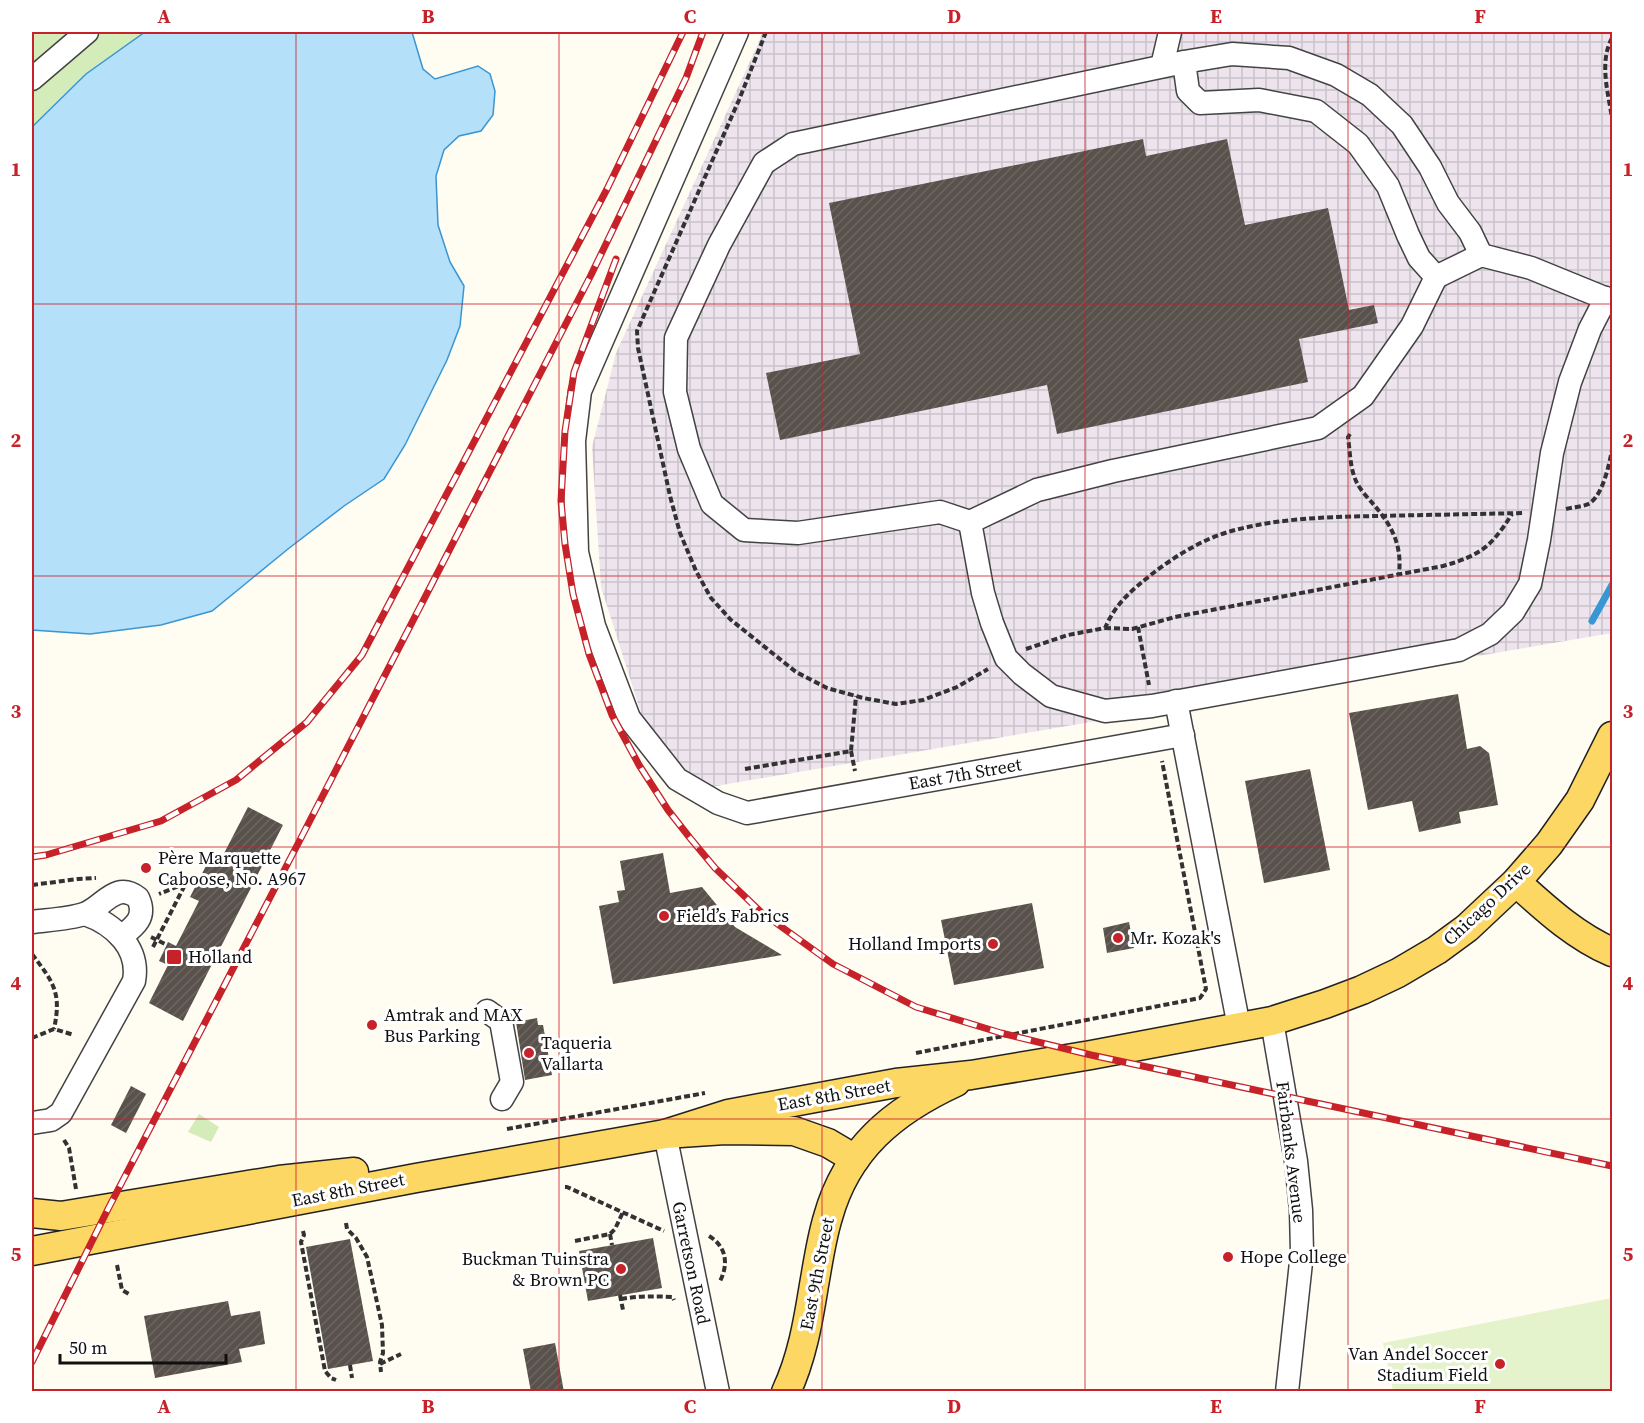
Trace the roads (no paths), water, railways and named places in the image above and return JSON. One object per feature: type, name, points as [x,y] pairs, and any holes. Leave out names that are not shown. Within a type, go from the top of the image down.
[{"type":"main road","name":"Chicago Drive","points":[[1272,1021],[1362,990],[1398,973],[1437,950],[1467,928],[1516,882],[1550,844],[1580,800],[1611,741]]},
{"type":"main road","points":[[1516,882],[1558,919],[1596,945],[1612,952]]},
{"type":"main road","name":"East 8th Street","points":[[665,1134],[728,1114],[896,1083],[971,1075],[1091,1055],[1272,1021]]},
{"type":"main road","name":"East 8th Street","points":[[32,1251],[416,1178],[665,1134],[725,1130],[794,1131],[828,1143],[855,1158],[872,1137],[894,1119],[940,1090],[971,1075]]},
{"type":"main road","name":"East 9th Street","points":[[786,1392],[801,1353],[828,1217],[836,1195],[855,1158]]},
{"type":"main road","points":[[32,1213],[61,1216],[279,1180],[366,1170],[416,1178]]},
{"type":"street","points":[[32,79],[87,32]]},
{"type":"street","name":"East 7th Street","points":[[737,32],[580,391],[574,441],[577,552],[594,626],[629,718],[677,779],[718,803],[747,813],[1183,735]]},
{"type":"street","points":[[1170,32],[1173,64],[1188,91],[1200,103],[1259,100],[1316,111],[1358,144],[1388,186],[1419,258],[1436,278]]},
{"type":"street","points":[[970,522],[983,593],[1006,658],[1022,674],[1051,696],[1105,711],[1152,706],[1459,650],[1490,634],[1513,612],[1530,584],[1552,453],[1570,382],[1590,329],[1609,300],[1531,268],[1481,255],[1436,278],[1412,327],[1363,396],[1318,428],[1113,471],[1037,490],[970,522],[940,512],[798,533],[744,530],[712,504],[689,449],[675,392],[676,338],[719,245],[764,163],[793,144],[1173,64],[1232,54],[1288,58],[1336,75],[1370,95],[1402,125],[1430,167],[1448,203],[1470,232],[1481,255]]},
{"type":"street","points":[[1176,701],[1239,1027]]},
{"type":"street","points":[[32,922],[85,914],[115,894],[127,892],[138,898],[142,910],[141,917],[121,937]]},
{"type":"street","points":[[32,1124],[51,1120],[61,1113],[131,986],[136,970],[129,948],[121,937],[108,924],[85,914]]},
{"type":"street","points":[[487,1011],[501,1021],[512,1082],[502,1099]]},
{"type":"street","name":"Fairbanks Avenue","points":[[1272,1021],[1296,1161],[1302,1253],[1287,1392]]},
{"type":"street","name":"Garretson Road","points":[[665,1134],[707,1292],[718,1392]]},
{"type":"water","points":[[145,32],[412,32],[423,69],[435,79],[478,66],[490,74],[495,91],[493,115],[481,131],[459,136],[444,150],[436,176],[438,225],[450,262],[464,286],[460,326],[447,360],[405,445],[384,479],[344,506],[212,611],[161,625],[90,634],[32,630],[32,127],[86,74]]},
{"type":"waterway","points":[[1592,621],[1612,585]]},
{"type":"railway","points":[[32,857],[46,855],[161,821],[236,780],[307,722],[362,655],[607,189],[683,32]]},
{"type":"railway","points":[[32,1362],[108,1209],[591,275],[686,78],[703,32]]},
{"type":"railway","points":[[616,259],[574,372],[565,431],[561,501],[573,594],[589,654],[612,715],[639,765],[668,810],[690,838],[715,868],[761,912],[833,964],[916,1007],[1001,1033],[1091,1055],[1612,1166]]},
{"type":"place","name":"Père Marquette Caboose, No. A967","points":[[146,868]]},
{"type":"place","name":"Field’s Fabrics","points":[[664,916]]},
{"type":"place","name":"Mr. Kozak's","points":[[1118,938]]},
{"type":"place","name":"Holland Imports","points":[[993,944]]},
{"type":"place","name":"Holland","points":[[174,957]]},
{"type":"place","name":"Amtrak and MAX Bus Parking","points":[[372,1025]]},
{"type":"place","name":"Taqueria Vallarta","points":[[529,1053]]},
{"type":"place","name":"Hope College","points":[[1228,1257]]},
{"type":"place","name":"Buckman Tuinstra & Brown PC","points":[[621,1269]]},
{"type":"place","name":"Van Andel Soccer Stadium Field","points":[[1500,1364]]}]
